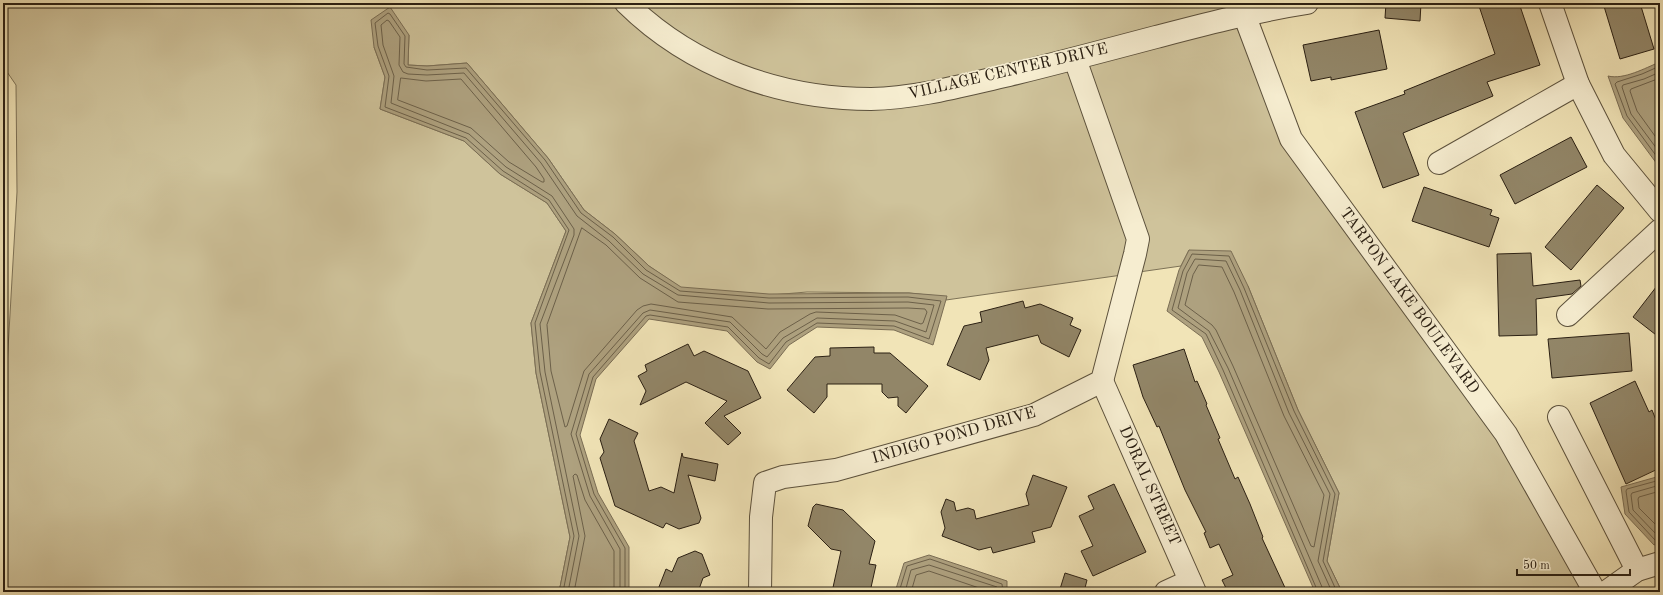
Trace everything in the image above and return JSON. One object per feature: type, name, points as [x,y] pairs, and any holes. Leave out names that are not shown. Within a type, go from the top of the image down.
[{"type":"street","name":"VILLAGE CENTER DRIVE","points":[[626,3],[660,33],[708,62],[757,82],[811,95],[841,98],[897,97],[930,93],[1075,59],[1243,8],[1307,3]]},
{"type":"street","points":[[1550,3],[1578,84],[1614,155],[1660,211]]},
{"type":"street","name":"TARPON LAKE BOULEVARD","points":[[1243,8],[1291,139],[1506,434],[1595,592]]},
{"type":"street","points":[[1075,59],[1138,239],[1102,381]]},
{"type":"street","points":[[1438,163],[1578,84]]},
{"type":"street","points":[[1568,314],[1660,230]]},
{"type":"street","name":"DORAL STREET","points":[[1102,381],[1193,586]]},
{"type":"street","name":"INDIGO POND DRIVE","points":[[760,592],[761,517],[765,483],[783,477],[836,470],[1034,415],[1102,381]]},
{"type":"street","points":[[1559,417],[1637,570]]},
{"type":"street","points":[[1606,592],[1637,570],[1660,563]]},
{"type":"street","points":[[1166,592],[1193,586]]},
{"type":"shaded area","points":[[3,3],[614,3],[627,16],[785,99],[1070,69],[1130,240],[1122,275],[946,300],[946,297],[909,293],[807,292],[700,301],[649,266],[615,234],[584,210],[548,158],[467,63],[427,66],[408,65],[409,35],[374,47],[385,77],[380,109],[464,141],[500,174],[547,203],[566,231],[531,323],[536,373],[570,537],[559,592],[3,592],[3,410],[5,402],[17,192],[16,85],[3,66]]},
{"type":"shaded area","points":[[638,3],[1229,3],[1230,9],[1073,51],[897,89],[841,90],[760,74],[690,41]]},
{"type":"shaded area","points":[[1236,25],[1285,145],[1499,439],[1585,592],[1342,592],[1327,561],[1339,493],[1298,410],[1248,286],[1189,250],[1181,266],[1139,272],[1085,65]]},
{"type":"water","points":[[390,7],[409,35],[408,65],[427,66],[467,63],[548,158],[584,210],[615,234],[649,266],[681,287],[769,294],[909,293],[947,296],[933,345],[894,330],[817,327],[789,345],[770,369],[757,362],[727,331],[649,319],[596,379],[580,435],[598,493],[629,547],[629,592],[559,592],[570,537],[536,373],[531,323],[566,231],[547,203],[500,174],[464,141],[380,109],[385,77],[374,47],[371,20]]},
{"type":"water","points":[[1660,62],[1660,168],[1623,118],[1608,76],[1614,77],[1628,75]]},
{"type":"water","points":[[1189,250],[1231,251],[1248,286],[1298,410],[1339,493],[1327,561],[1342,592],[1315,592],[1219,372],[1202,337],[1167,311],[1179,270]]},
{"type":"water","points":[[1660,476],[1660,543],[1654,545],[1625,514],[1621,487]]},
{"type":"water","points":[[929,555],[1007,581],[1007,592],[895,592],[904,563]]},
{"type":"building","points":[[1386,3],[1421,3],[1420,21],[1385,18]]},
{"type":"building","points":[[1478,3],[1519,3],[1540,65],[1487,82],[1493,96],[1403,133],[1419,175],[1383,188],[1355,112],[1405,94],[1404,91],[1495,54]]},
{"type":"building","points":[[1603,3],[1640,3],[1654,49],[1620,59]]},
{"type":"building","points":[[1379,30],[1387,69],[1331,80],[1331,77],[1311,81],[1303,45]]},
{"type":"building","points":[[1571,137],[1587,167],[1515,204],[1500,175]]},
{"type":"building","points":[[1597,185],[1624,208],[1571,270],[1545,247]]},
{"type":"building","points":[[1424,187],[1492,210],[1490,215],[1499,218],[1489,247],[1412,221]]},
{"type":"building","points":[[1531,253],[1533,286],[1580,280],[1581,286],[1572,294],[1536,299],[1537,335],[1499,336],[1497,254]]},
{"type":"building","points":[[1660,282],[1660,338],[1633,317]]},
{"type":"building","points":[[1023,301],[1025,308],[1040,304],[1073,318],[1070,325],[1081,330],[1069,357],[1041,343],[1038,335],[986,348],[989,360],[980,380],[947,365],[964,326],[982,322],[980,312]]},
{"type":"building","points":[[1629,333],[1632,371],[1552,378],[1548,339]]},
{"type":"building","points":[[688,344],[694,356],[704,351],[748,371],[761,398],[724,416],[741,433],[728,445],[705,423],[727,401],[686,382],[640,405],[646,391],[638,376],[647,371],[645,365]]},
{"type":"building","points":[[874,347],[874,353],[890,353],[928,386],[906,413],[898,406],[898,397],[888,398],[882,392],[882,384],[827,384],[827,397],[814,413],[787,390],[815,357],[830,356],[830,348]]},
{"type":"building","points":[[1184,349],[1195,382],[1197,381],[1220,438],[1218,439],[1235,479],[1238,477],[1263,537],[1262,538],[1287,592],[1228,592],[1222,580],[1233,575],[1219,544],[1210,548],[1204,533],[1206,532],[1185,490],[1159,426],[1157,427],[1143,397],[1133,365]]},
{"type":"building","points":[[1635,381],[1649,412],[1652,410],[1660,430],[1660,468],[1626,484],[1590,403]]},
{"type":"building","points":[[609,419],[638,433],[634,441],[649,491],[661,487],[674,493],[682,453],[683,457],[718,464],[715,481],[688,475],[701,518],[699,523],[679,529],[666,523],[663,528],[615,506],[600,458],[604,452],[600,439]]},
{"type":"building","points":[[1033,475],[1067,487],[1051,527],[1032,532],[1035,542],[993,553],[991,547],[979,550],[942,536],[945,528],[941,512],[946,499],[954,502],[956,511],[968,508],[974,510],[976,519],[1029,505],[1026,494]]},
{"type":"building","points":[[1114,484],[1146,552],[1093,576],[1081,551],[1093,546],[1079,516],[1094,509],[1088,496]]},
{"type":"building","points":[[816,504],[843,510],[875,541],[869,564],[876,565],[870,592],[832,592],[841,551],[831,549],[808,526],[813,507]]},
{"type":"building","points":[[695,551],[702,554],[710,575],[703,578],[698,592],[657,592],[666,569],[672,572],[678,558]]},
{"type":"building","points":[[1065,573],[1087,580],[1084,592],[1070,592],[1060,589]]}]
